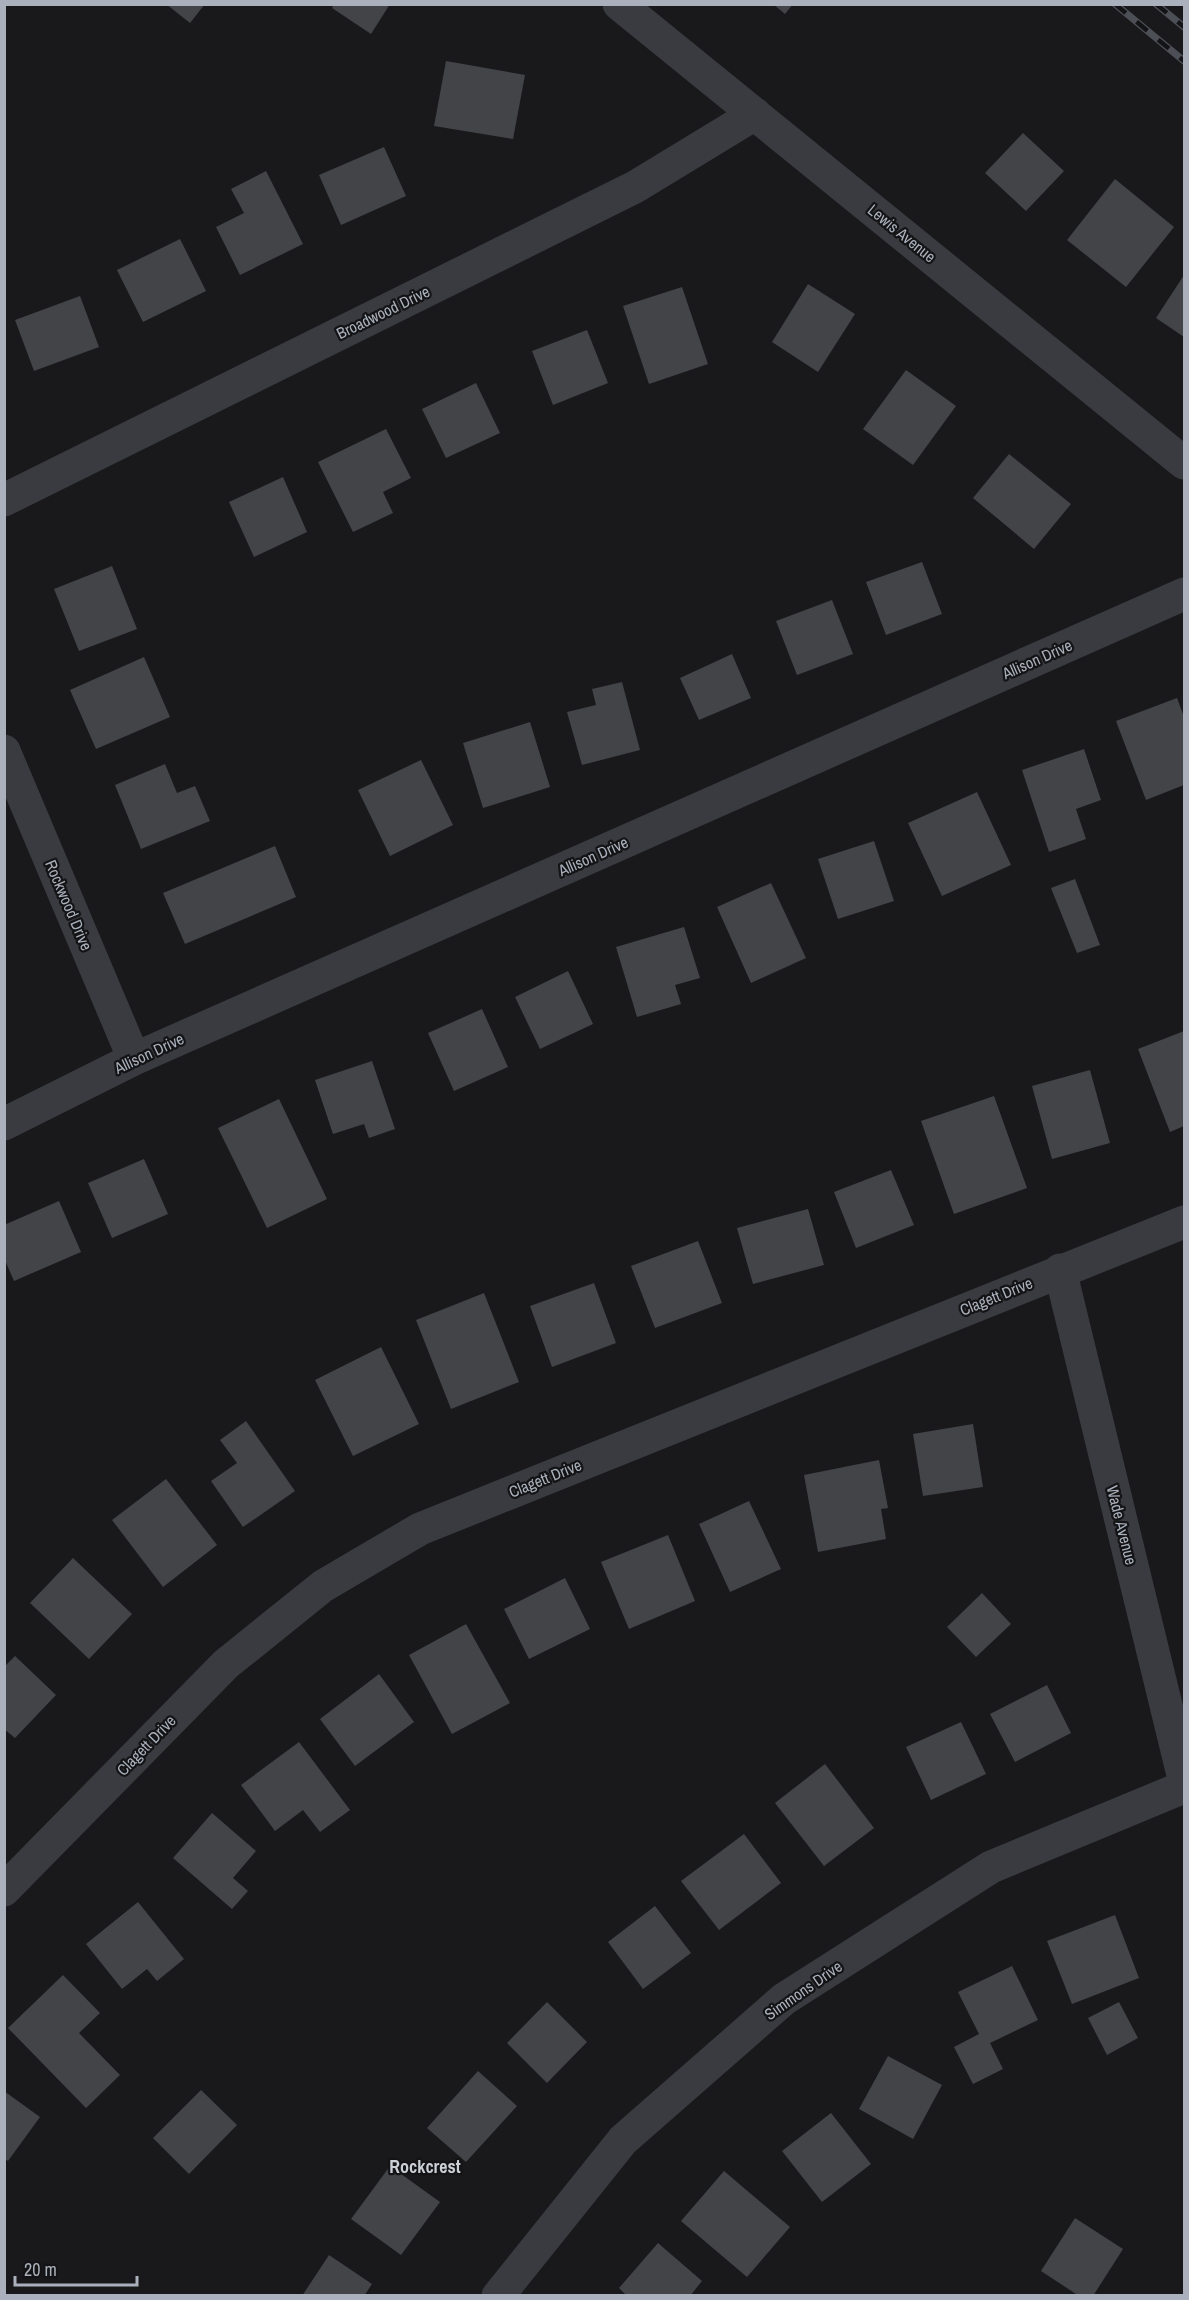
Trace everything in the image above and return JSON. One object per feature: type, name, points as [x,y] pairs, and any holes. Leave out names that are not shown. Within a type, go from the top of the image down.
[{"type":"street","name":"Lewis Avenue","points":[[619,4],[1185,463]]},
{"type":"street","name":"Broadwood Drive","points":[[4,500],[635,187],[755,114]]},
{"type":"street","name":"Allison Drive","points":[[4,1124],[134,1059],[1185,594]]},
{"type":"street","name":"Rockwood Drive","points":[[4,751],[134,1059]]},
{"type":"street","name":"Clagett Drive","points":[[4,1890],[226,1664],[323,1586],[410,1534],[1060,1270],[1185,1222]]},
{"type":"street","name":"Wade Avenue","points":[[1060,1270],[1185,1779]]},
{"type":"street","name":"Simmons Drive","points":[[498,2295],[622,2140],[784,2000],[991,1867],[1185,1787]]},
{"type":"building","points":[[166,4],[205,4],[190,23]]},
{"type":"building","points":[[334,4],[390,4],[371,34],[332,8]]},
{"type":"building","points":[[773,4],[793,4],[785,14]]},
{"type":"building","points":[[446,61],[525,75],[513,139],[434,126]]},
{"type":"building","points":[[1023,133],[1064,171],[1026,211],[985,173]]},
{"type":"building","points":[[384,147],[406,196],[341,225],[319,175]]},
{"type":"building","points":[[266,171],[303,244],[240,275],[216,227],[244,213],[231,189]]},
{"type":"building","points":[[1115,179],[1174,227],[1126,287],[1067,240]]},
{"type":"building","points":[[180,239],[206,291],[143,322],[117,270]]},
{"type":"building","points":[[1184,275],[1184,337],[1156,318]]},
{"type":"building","points":[[808,284],[855,314],[818,372],[772,342]]},
{"type":"building","points":[[682,287],[708,364],[649,384],[623,306]]},
{"type":"building","points":[[80,296],[99,347],[34,371],[15,320]]},
{"type":"building","points":[[587,330],[608,383],[553,405],[532,351]]},
{"type":"building","points":[[906,370],[956,406],[913,465],[863,429]]},
{"type":"building","points":[[476,383],[500,433],[446,458],[422,409]]},
{"type":"building","points":[[386,429],[411,478],[383,492],[393,513],[353,532],[318,462]]},
{"type":"building","points":[[1009,454],[1071,504],[1034,549],[973,498]]},
{"type":"building","points":[[283,477],[307,532],[254,557],[229,502]]},
{"type":"building","points":[[922,562],[942,614],[886,635],[866,582]]},
{"type":"building","points":[[112,566],[137,629],[79,651],[54,589]]},
{"type":"building","points":[[832,600],[853,654],[797,675],[776,621]]},
{"type":"building","points":[[732,654],[751,698],[699,720],[680,678]]},
{"type":"building","points":[[144,657],[170,717],[96,749],[70,690]]},
{"type":"building","points":[[622,682],[640,750],[582,765],[567,712],[596,705],[592,689]]},
{"type":"building","points":[[1177,698],[1184,717],[1184,785],[1146,800],[1116,721]]},
{"type":"building","points":[[530,722],[550,787],[483,808],[463,743]]},
{"type":"building","points":[[1084,749],[1101,800],[1076,809],[1086,839],[1049,852],[1022,770]]},
{"type":"building","points":[[421,760],[453,825],[390,856],[358,790]]},
{"type":"building","points":[[165,764],[177,793],[195,786],[210,821],[141,849],[115,785]]},
{"type":"building","points":[[977,792],[1011,865],[942,896],[908,823]]},
{"type":"building","points":[[874,841],[894,901],[838,919],[818,859]]},
{"type":"building","points":[[275,846],[296,897],[185,944],[163,893]]},
{"type":"building","points":[[1075,879],[1100,945],[1077,953],[1051,888]]},
{"type":"building","points":[[771,883],[806,958],[751,983],[717,907]]},
{"type":"building","points":[[684,927],[700,978],[675,985],[681,1004],[637,1017],[616,947]]},
{"type":"building","points":[[568,971],[593,1024],[540,1049],[515,997]]},
{"type":"building","points":[[482,1009],[508,1067],[454,1091],[428,1033]]},
{"type":"building","points":[[1184,1031],[1184,1126],[1170,1132],[1138,1049]]},
{"type":"building","points":[[372,1061],[395,1129],[369,1138],[364,1124],[333,1134],[315,1080]]},
{"type":"building","points":[[1090,1070],[1110,1143],[1052,1159],[1032,1086]]},
{"type":"building","points":[[994,1096],[1027,1188],[954,1214],[921,1121]]},
{"type":"building","points":[[279,1099],[327,1199],[267,1228],[218,1128]]},
{"type":"building","points":[[144,1159],[168,1214],[112,1238],[88,1183]]},
{"type":"building","points":[[891,1170],[914,1225],[856,1248],[834,1192]]},
{"type":"building","points":[[59,1201],[81,1252],[14,1281],[4,1258],[4,1225]]},
{"type":"building","points":[[808,1209],[824,1265],[753,1284],[737,1228]]},
{"type":"building","points":[[698,1241],[722,1303],[655,1328],[631,1266]]},
{"type":"building","points":[[594,1283],[616,1343],[552,1367],[530,1306]]},
{"type":"building","points":[[484,1293],[519,1382],[451,1409],[416,1320]]},
{"type":"building","points":[[381,1347],[419,1424],[353,1456],[315,1380]]},
{"type":"building","points":[[246,1421],[295,1491],[243,1527],[211,1481],[237,1463],[220,1440]]},
{"type":"building","points":[[973,1424],[983,1487],[923,1496],[913,1434]]},
{"type":"building","points":[[879,1460],[888,1508],[881,1509],[886,1539],[818,1552],[804,1475]]},
{"type":"building","points":[[166,1479],[217,1545],[163,1587],[112,1520]]},
{"type":"building","points":[[749,1501],[781,1569],[730,1592],[699,1524]]},
{"type":"building","points":[[668,1535],[695,1601],[629,1629],[601,1562]]},
{"type":"building","points":[[73,1558],[132,1614],[89,1659],[30,1603]]},
{"type":"building","points":[[565,1578],[590,1629],[529,1659],[504,1609]]},
{"type":"building","points":[[982,1593],[1011,1624],[976,1657],[947,1627]]},
{"type":"building","points":[[466,1624],[510,1703],[452,1734],[409,1655]]},
{"type":"building","points":[[15,1656],[56,1695],[15,1738],[4,1729],[4,1667]]},
{"type":"building","points":[[379,1674],[414,1722],[355,1766],[320,1719]]},
{"type":"building","points":[[1047,1685],[1071,1733],[1015,1762],[990,1714]]},
{"type":"building","points":[[961,1722],[986,1774],[931,1800],[906,1747]]},
{"type":"building","points":[[299,1742],[350,1810],[320,1832],[303,1810],[275,1831],[241,1785]]},
{"type":"building","points":[[825,1764],[874,1828],[824,1866],[775,1803]]},
{"type":"building","points":[[212,1813],[256,1851],[233,1878],[248,1891],[232,1909],[173,1858]]},
{"type":"building","points":[[744,1834],[781,1883],[719,1930],[681,1881]]},
{"type":"building","points":[[138,1902],[184,1959],[157,1981],[147,1969],[122,1989],[86,1944]]},
{"type":"building","points":[[655,1906],[691,1953],[643,1989],[608,1942]]},
{"type":"building","points":[[1115,1915],[1139,1978],[1072,2004],[1047,1941]]},
{"type":"building","points":[[1012,1966],[1038,2020],[990,2043],[1003,2069],[973,2084],[954,2047],[979,2034],[958,1992]]},
{"type":"building","points":[[63,1975],[100,2013],[79,2033],[120,2075],[86,2108],[8,2028]]},
{"type":"building","points":[[547,2002],[587,2042],[547,2083],[507,2043]]},
{"type":"building","points":[[1119,2002],[1138,2038],[1107,2055],[1088,2018]]},
{"type":"building","points":[[888,2056],[942,2085],[913,2139],[859,2109]]},
{"type":"building","points":[[478,2071],[517,2106],[466,2162],[427,2128]]},
{"type":"building","points":[[201,2090],[237,2125],[189,2174],[153,2138]]},
{"type":"building","points":[[4,2091],[40,2117],[8,2161],[4,2158]]},
{"type":"building","points":[[831,2113],[871,2164],[822,2202],[782,2151]]},
{"type":"building","points":[[390,2166],[440,2202],[401,2255],[351,2219]]},
{"type":"building","points":[[724,2171],[790,2227],[747,2277],[681,2221]]},
{"type":"building","points":[[1075,2218],[1123,2249],[1093,2296],[1079,2296],[1041,2271]]},
{"type":"building","points":[[658,2243],[702,2281],[690,2296],[627,2296],[619,2288]]},
{"type":"building","points":[[329,2255],[372,2284],[364,2296],[302,2296]]},
{"type":"railway","points":[[1115,4],[1184,61]]},
{"type":"railway","points":[[1156,4],[1184,27]]},
{"type":"district","name":"Rockcrest","points":[[425,2166]]}]
